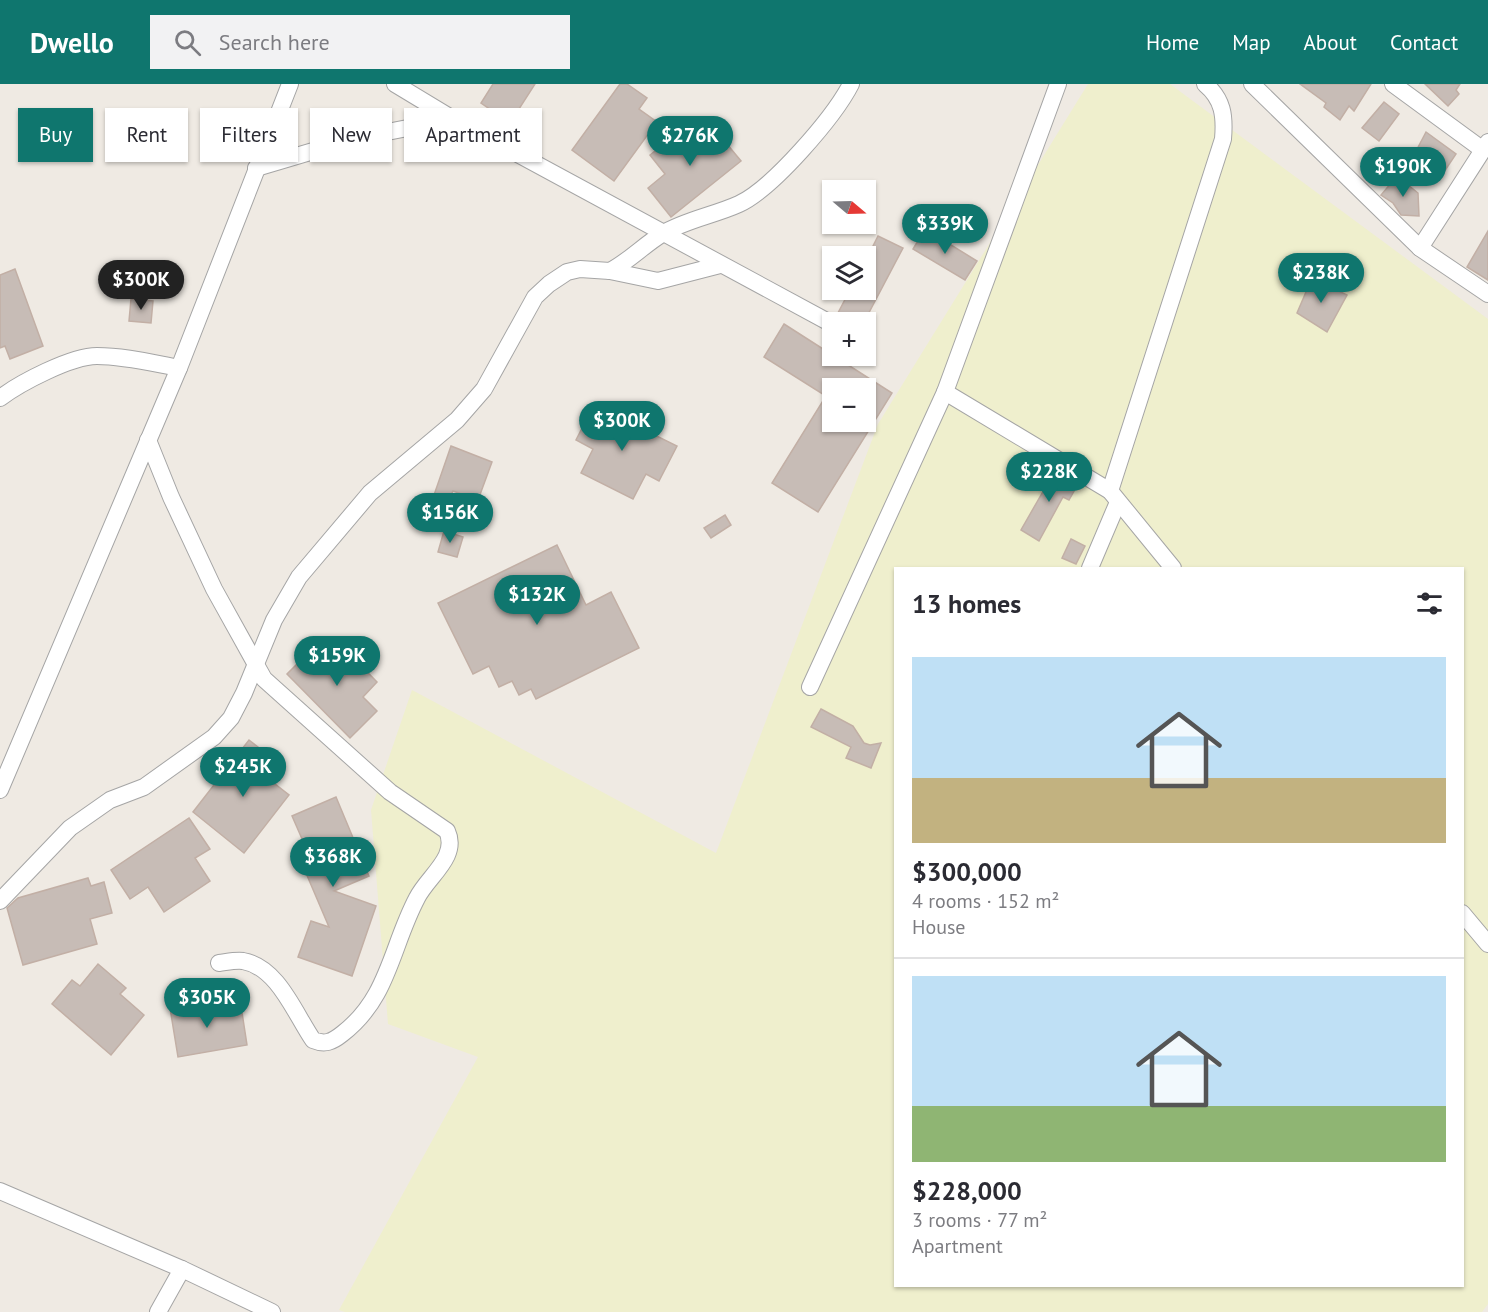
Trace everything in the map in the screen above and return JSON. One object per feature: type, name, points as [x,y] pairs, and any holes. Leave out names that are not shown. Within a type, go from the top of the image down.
[{"type":"street","points":[[0,790],[179,368],[290,84]]},
{"type":"street","points":[[395,84],[435,108]]},
{"type":"street","points":[[610,271],[625,263],[663,233],[742,202],[792,162],[842,101],[851,84]]},
{"type":"street","points":[[810,687],[945,392],[1059,84]]},
{"type":"street","points":[[1090,567],[1114,497],[1222,139],[1224,121],[1221,106],[1216,94],[1205,84]]},
{"type":"street","points":[[1252,84],[1420,248],[1488,294]]},
{"type":"street","points":[[1393,84],[1485,146],[1420,248]]},
{"type":"street","points":[[256,168],[357,138],[404,129]]},
{"type":"street","points":[[532,162],[822,319]]},
{"type":"street","points":[[0,901],[70,828],[110,800],[144,787],[214,737],[231,718],[244,693],[255,661],[274,620],[299,577],[370,493],[458,420],[484,389],[535,297],[567,272],[590,268],[658,281],[720,265]]},
{"type":"street","points":[[0,398],[14,387],[94,356],[179,368]]},
{"type":"street","points":[[945,392],[1114,497],[1172,567]]},
{"type":"street","points":[[148,440],[171,497],[214,589],[270,686],[390,792],[447,831],[451,840],[450,851],[419,893],[406,919],[386,977],[369,1010],[335,1040],[320,1043],[313,1040],[277,983],[260,969],[243,961],[219,963]]},
{"type":"street","points":[[1464,915],[1488,944]]},
{"type":"street","points":[[0,1191],[182,1269],[273,1312]]},
{"type":"street","points":[[158,1312],[182,1269]]},
{"type":"green space","points":[[1088,84],[1170,84],[1488,319],[1488,1304],[1482,1312],[345,1312],[339,1310],[478,1057],[388,1024],[371,810],[412,690],[716,853],[878,424]]},
{"type":"building","points":[[493,84],[535,84],[520,108],[488,108],[481,103]]},
{"type":"building","points":[[620,84],[627,84],[647,98],[639,109],[657,122],[614,181],[572,150]]},
{"type":"building","points":[[1300,84],[1371,84],[1354,111],[1349,106],[1340,120],[1324,107],[1326,103]]},
{"type":"building","points":[[1425,84],[1460,84],[1456,90],[1459,94],[1448,106]]},
{"type":"building","points":[[1384,102],[1399,114],[1379,141],[1362,128]]},
{"type":"building","points":[[692,121],[707,140],[717,132],[741,161],[671,217],[648,188],[665,174],[650,155]]},
{"type":"building","points":[[1426,132],[1456,154],[1442,175],[1414,155]]},
{"type":"building","points":[[1397,176],[1418,193],[1419,216],[1401,215],[1393,203],[1381,195]]},
{"type":"building","points":[[925,229],[977,261],[965,280],[913,249]]},
{"type":"building","points":[[1488,231],[1488,280],[1467,267]]},
{"type":"building","points":[[878,236],[903,248],[876,299],[876,246],[873,246]]},
{"type":"building","points":[[15,269],[43,346],[10,359],[5,346],[0,348],[0,275]]},
{"type":"building","points":[[1312,278],[1347,295],[1327,332],[1297,313]]},
{"type":"building","points":[[131,299],[153,301],[151,323],[129,321]]},
{"type":"building","points":[[845,300],[876,300],[869,312],[839,312]]},
{"type":"building","points":[[784,324],[822,348],[822,366],[850,366],[869,378],[822,378],[822,393],[764,357]]},
{"type":"building","points":[[876,383],[892,393],[876,419]]},
{"type":"building","points":[[822,402],[822,432],[868,432],[818,512],[772,483]]},
{"type":"building","points":[[594,405],[677,446],[659,481],[646,474],[633,499],[581,473],[593,449],[576,440]]},
{"type":"building","points":[[451,446],[492,462],[478,500],[453,491],[448,501],[434,495]]},
{"type":"building","points":[[1051,468],[1078,484],[1069,500],[1063,497],[1039,541],[1021,530],[1045,488],[1042,486]]},
{"type":"building","points":[[725,515],[731,525],[711,538],[704,528]]},
{"type":"building","points":[[444,531],[463,537],[457,557],[438,552]]},
{"type":"building","points":[[1071,539],[1085,546],[1076,564],[1062,558]]},
{"type":"building","points":[[557,545],[586,605],[611,592],[639,648],[536,699],[531,689],[519,695],[512,681],[499,687],[489,666],[473,674],[438,603]]},
{"type":"building","points":[[340,644],[377,682],[363,697],[377,711],[350,738],[287,674],[312,649],[324,660]]},
{"type":"building","points":[[821,709],[853,726],[864,743],[870,745],[881,743],[871,768],[846,758],[851,747],[811,727]]},
{"type":"building","points":[[249,740],[281,765],[270,780],[289,795],[244,853],[193,812]]},
{"type":"building","points":[[336,797],[369,876],[334,891],[376,906],[352,976],[298,957],[311,921],[329,927],[297,852],[306,848],[292,816]]},
{"type":"building","points":[[189,818],[210,849],[195,858],[210,881],[164,912],[148,887],[130,899],[111,870]]},
{"type":"building","points":[[88,878],[91,886],[104,882],[112,913],[90,919],[97,944],[23,965],[7,908],[18,898]]},
{"type":"building","points":[[98,964],[126,988],[120,994],[144,1015],[111,1055],[52,1004],[72,980],[80,986]]},
{"type":"building","points":[[207,1002],[209,1012],[241,1006],[247,1045],[178,1057],[170,1008]]}]
